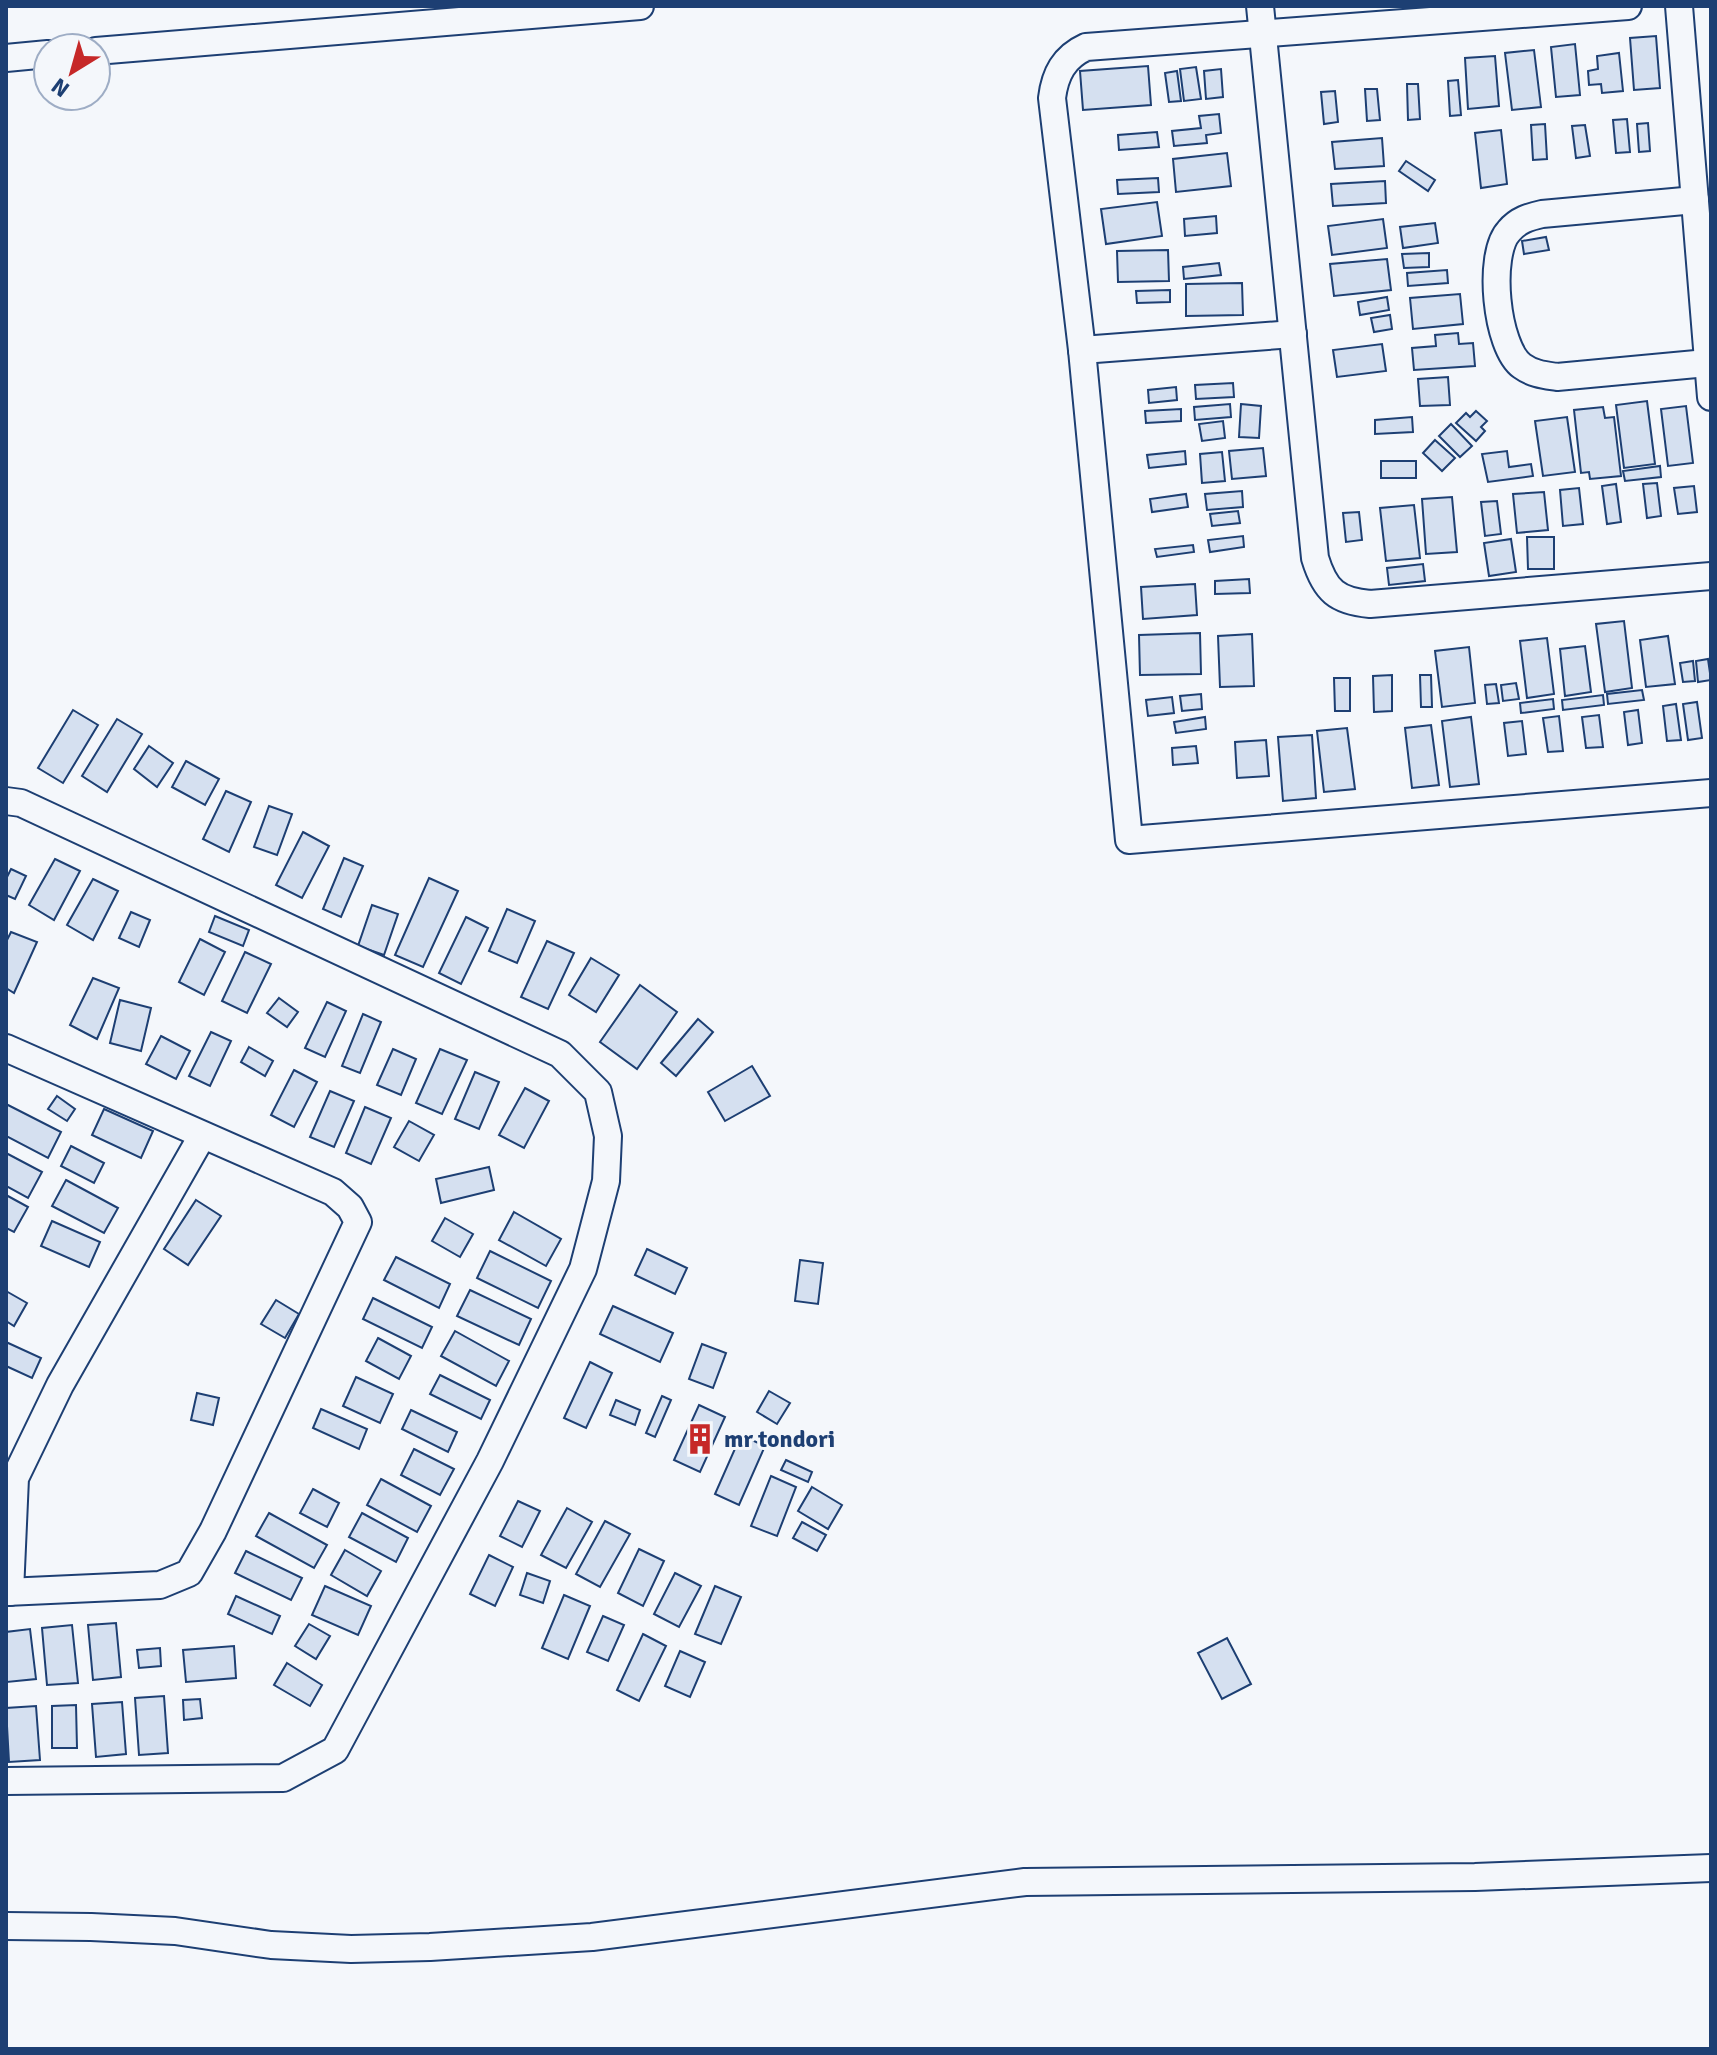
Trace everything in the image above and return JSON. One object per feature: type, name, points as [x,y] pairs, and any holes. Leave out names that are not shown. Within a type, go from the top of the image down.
[{"type":"street","points":[[112,50],[640,6]]},
{"type":"street","points":[[1260,6],[1315,558],[1321,577],[1333,593],[1350,602],[1370,604],[1711,576]]},
{"type":"street","points":[[1628,6],[1086,47],[1072,53],[1061,67],[1052,98],[1082,350],[1129,840],[1711,793]]},
{"type":"street","points":[[1679,6],[1711,397]]},
{"type":"street","points":[[6,58],[32,56]]},
{"type":"street","points":[[1695,200],[1542,214],[1523,219],[1507,232],[1498,249],[1496,269],[1502,331],[1508,350],[1520,365],[1538,375],[1557,377],[1707,363]]},
{"type":"street","points":[[1082,350],[1293,334]]},
{"type":"street","points":[[6,801],[21,803],[560,1054],[598,1092],[608,1136],[606,1181],[583,1269],[490,1461],[335,1750],[283,1778],[6,1781]]},
{"type":"street","points":[[6,1048],[333,1192],[350,1207],[358,1222],[213,1531],[189,1573],[160,1585],[8,1592],[15,1478],[60,1385],[202,1136]]},
{"type":"street","points":[[6,1926],[175,1931],[271,1945],[351,1949],[430,1947],[592,1937],[1025,1882],[1475,1877],[1711,1868]]},
{"type":"building","points":[[1656,36],[1660,88],[1634,90],[1630,38]]},
{"type":"building","points":[[1575,44],[1580,95],[1556,97],[1551,47]]},
{"type":"building","points":[[1534,50],[1541,107],[1512,110],[1505,53]]},
{"type":"building","points":[[1619,53],[1623,91],[1602,93],[1601,84],[1589,85],[1588,71],[1598,69],[1597,56]]},
{"type":"building","points":[[1495,56],[1499,106],[1468,109],[1465,58]]},
{"type":"building","points":[[1148,66],[1151,105],[1083,110],[1080,71]]},
{"type":"building","points":[[1196,67],[1201,99],[1184,101],[1180,69]]},
{"type":"building","points":[[1221,69],[1223,97],[1206,99],[1204,71]]},
{"type":"building","points":[[1177,71],[1181,101],[1169,102],[1165,73]]},
{"type":"building","points":[[1458,80],[1461,115],[1450,116],[1448,81]]},
{"type":"building","points":[[1407,84],[1418,84],[1420,119],[1408,120]]},
{"type":"building","points":[[1365,89],[1377,89],[1380,120],[1367,121]]},
{"type":"building","points":[[1335,91],[1338,122],[1324,124],[1321,92]]},
{"type":"building","points":[[1219,114],[1221,133],[1206,135],[1207,143],[1174,146],[1172,131],[1201,128],[1199,116]]},
{"type":"building","points":[[1627,119],[1630,152],[1616,153],[1613,120]]},
{"type":"building","points":[[1648,123],[1650,151],[1639,152],[1637,124]]},
{"type":"building","points":[[1545,124],[1547,159],[1533,160],[1531,125]]},
{"type":"building","points":[[1585,125],[1590,156],[1576,158],[1572,126]]},
{"type":"building","points":[[1501,130],[1507,184],[1481,188],[1475,133]]},
{"type":"building","points":[[1157,132],[1159,147],[1119,150],[1118,135]]},
{"type":"building","points":[[1382,138],[1384,166],[1335,169],[1332,142]]},
{"type":"building","points":[[1227,153],[1231,186],[1176,192],[1173,159]]},
{"type":"building","points":[[1406,161],[1435,180],[1428,191],[1399,171]]},
{"type":"building","points":[[1158,178],[1159,192],[1118,194],[1117,180]]},
{"type":"building","points":[[1385,181],[1386,203],[1333,206],[1331,184]]},
{"type":"building","points":[[1157,202],[1162,236],[1106,244],[1101,209]]},
{"type":"building","points":[[1216,216],[1217,233],[1185,236],[1184,219]]},
{"type":"building","points":[[1383,219],[1387,248],[1332,255],[1328,226]]},
{"type":"building","points":[[1435,223],[1438,243],[1403,248],[1400,227]]},
{"type":"building","points":[[1546,237],[1549,250],[1524,254],[1522,241]]},
{"type":"building","points":[[1168,250],[1169,281],[1118,282],[1117,251]]},
{"type":"building","points":[[1429,253],[1429,267],[1404,268],[1402,254]]},
{"type":"building","points":[[1387,259],[1391,290],[1334,296],[1330,264]]},
{"type":"building","points":[[1219,263],[1221,275],[1184,279],[1183,267]]},
{"type":"building","points":[[1447,270],[1448,283],[1408,286],[1407,273]]},
{"type":"building","points":[[1242,283],[1243,315],[1186,316],[1186,284]]},
{"type":"building","points":[[1170,290],[1170,302],[1137,303],[1136,291]]},
{"type":"building","points":[[1460,294],[1463,324],[1413,329],[1410,298]]},
{"type":"building","points":[[1387,297],[1389,310],[1360,315],[1358,302]]},
{"type":"building","points":[[1390,315],[1392,329],[1374,332],[1371,318]]},
{"type":"building","points":[[1458,333],[1459,344],[1473,343],[1475,366],[1414,370],[1412,348],[1436,346],[1435,335]]},
{"type":"building","points":[[1382,344],[1386,371],[1337,377],[1333,350]]},
{"type":"building","points":[[1448,377],[1450,405],[1420,406],[1418,379]]},
{"type":"building","points":[[1233,383],[1234,397],[1196,399],[1195,385]]},
{"type":"building","points":[[1176,387],[1177,400],[1149,403],[1148,390]]},
{"type":"building","points":[[1647,401],[1655,464],[1624,468],[1616,405]]},
{"type":"building","points":[[1230,404],[1231,417],[1195,420],[1194,407]]},
{"type":"building","points":[[1241,404],[1261,406],[1259,438],[1239,437]]},
{"type":"building","points":[[1686,406],[1693,463],[1668,466],[1661,409]]},
{"type":"building","points":[[1603,407],[1605,418],[1614,417],[1621,476],[1590,479],[1589,472],[1581,473],[1574,410]]},
{"type":"building","points":[[1181,409],[1181,421],[1146,423],[1145,411]]},
{"type":"building","points":[[1476,411],[1487,421],[1481,427],[1485,431],[1476,441],[1456,423],[1466,413],[1470,417]]},
{"type":"building","points":[[1412,417],[1413,432],[1375,434],[1375,420]]},
{"type":"building","points":[[1567,417],[1575,472],[1543,476],[1535,421]]},
{"type":"building","points":[[1223,421],[1225,438],[1202,441],[1199,424]]},
{"type":"building","points":[[1451,424],[1472,446],[1460,457],[1439,436]]},
{"type":"building","points":[[1435,440],[1455,458],[1442,471],[1423,453]]},
{"type":"building","points":[[1263,448],[1266,476],[1232,479],[1229,451]]},
{"type":"building","points":[[1185,451],[1186,464],[1149,468],[1147,455]]},
{"type":"building","points":[[1507,451],[1509,467],[1531,464],[1533,476],[1488,482],[1482,454]]},
{"type":"building","points":[[1222,452],[1225,481],[1202,483],[1200,454]]},
{"type":"building","points":[[1381,461],[1416,461],[1416,478],[1381,478]]},
{"type":"building","points":[[1660,466],[1661,477],[1625,481],[1623,471]]},
{"type":"building","points":[[1657,483],[1661,516],[1647,518],[1643,484]]},
{"type":"building","points":[[1616,484],[1621,522],[1607,524],[1602,486]]},
{"type":"building","points":[[1694,486],[1697,512],[1678,514],[1674,488]]},
{"type":"building","points":[[1579,488],[1583,524],[1563,526],[1560,490]]},
{"type":"building","points":[[1242,491],[1243,507],[1207,510],[1205,494]]},
{"type":"building","points":[[1544,492],[1548,530],[1517,533],[1513,494]]},
{"type":"building","points":[[1186,494],[1188,507],[1152,512],[1150,499]]},
{"type":"building","points":[[1452,497],[1457,552],[1426,554],[1422,499]]},
{"type":"building","points":[[1497,501],[1501,534],[1485,536],[1481,502]]},
{"type":"building","points":[[1414,505],[1420,558],[1386,561],[1380,508]]},
{"type":"building","points":[[1238,511],[1240,523],[1212,526],[1210,514]]},
{"type":"building","points":[[1359,512],[1362,540],[1346,542],[1343,513]]},
{"type":"building","points":[[1243,536],[1244,547],[1210,552],[1208,540]]},
{"type":"building","points":[[1527,537],[1554,537],[1554,569],[1528,569]]},
{"type":"building","points":[[1511,539],[1516,572],[1489,576],[1484,543]]},
{"type":"building","points":[[1193,545],[1194,552],[1157,557],[1155,549]]},
{"type":"building","points":[[1423,564],[1425,581],[1389,585],[1387,568]]},
{"type":"building","points":[[1249,579],[1250,593],[1215,594],[1215,581]]},
{"type":"building","points":[[1195,584],[1197,615],[1143,619],[1141,587]]},
{"type":"building","points":[[1624,621],[1632,688],[1605,692],[1596,624]]},
{"type":"building","points":[[1200,633],[1201,674],[1140,675],[1139,635]]},
{"type":"building","points":[[1252,634],[1254,686],[1220,687],[1218,636]]},
{"type":"building","points":[[1668,636],[1675,684],[1646,687],[1640,640]]},
{"type":"building","points":[[1547,638],[1554,694],[1527,698],[1520,641]]},
{"type":"building","points":[[1585,646],[1591,692],[1565,696],[1560,649]]},
{"type":"building","points":[[1469,647],[1475,703],[1442,707],[1435,651]]},
{"type":"building","points":[[1708,659],[1711,680],[1698,682],[1696,661]]},
{"type":"building","points":[[1693,661],[1695,681],[1683,682],[1680,663]]},
{"type":"building","points":[[1392,675],[1392,711],[1374,712],[1373,676]]},
{"type":"building","points":[[1420,675],[1431,675],[1432,707],[1421,707]]},
{"type":"building","points":[[1334,678],[1350,678],[1350,711],[1335,711]]},
{"type":"building","points":[[1516,683],[1519,699],[1503,701],[1501,685]]},
{"type":"building","points":[[1496,684],[1499,703],[1487,704],[1485,685]]},
{"type":"building","points":[[1642,690],[1644,700],[1608,704],[1607,694]]},
{"type":"building","points":[[1201,694],[1202,709],[1182,711],[1180,696]]},
{"type":"building","points":[[1603,695],[1604,705],[1563,710],[1562,700]]},
{"type":"building","points":[[1172,697],[1174,713],[1148,716],[1146,700]]},
{"type":"building","points":[[1553,699],[1554,709],[1521,713],[1520,703]]},
{"type":"building","points":[[1697,702],[1702,738],[1688,740],[1683,704]]},
{"type":"building","points":[[1676,704],[1681,740],[1667,741],[1663,706]]},
{"type":"building","points":[[73,710],[98,725],[63,783],[38,768]]},
{"type":"building","points":[[1638,710],[1642,743],[1628,745],[1624,712]]},
{"type":"building","points":[[1599,715],[1603,747],[1586,748],[1582,717]]},
{"type":"building","points":[[1559,716],[1563,751],[1548,752],[1543,718]]},
{"type":"building","points":[[1205,717],[1206,729],[1176,733],[1174,722]]},
{"type":"building","points":[[1471,717],[1479,784],[1450,787],[1442,721]]},
{"type":"building","points":[[117,719],[142,734],[107,792],[82,776]]},
{"type":"building","points":[[1522,721],[1526,754],[1508,756],[1504,723]]},
{"type":"building","points":[[1431,725],[1439,785],[1412,788],[1405,728]]},
{"type":"building","points":[[1347,728],[1355,789],[1324,792],[1317,731]]},
{"type":"building","points":[[1312,735],[1316,798],[1283,801],[1278,737]]},
{"type":"building","points":[[1266,740],[1269,776],[1237,778],[1235,742]]},
{"type":"building","points":[[149,746],[173,763],[157,787],[134,769]]},
{"type":"building","points":[[1196,746],[1198,763],[1173,765],[1172,748]]},
{"type":"building","points":[[186,761],[219,779],[205,805],[172,787]]},
{"type":"building","points":[[226,791],[251,802],[229,852],[203,839]]},
{"type":"building","points":[[269,806],[292,814],[277,855],[254,847]]},
{"type":"building","points":[[303,832],[329,846],[302,898],[276,885]]},
{"type":"building","points":[[344,858],[363,866],[341,917],[323,909]]},
{"type":"building","points":[[55,859],[80,871],[54,920],[29,905]]},
{"type":"building","points":[[11,869],[26,876],[15,899],[6,895],[6,879]]},
{"type":"building","points":[[429,878],[458,891],[423,967],[395,955]]},
{"type":"building","points":[[93,879],[118,891],[93,940],[67,925]]},
{"type":"building","points":[[372,905],[398,914],[384,955],[358,946]]},
{"type":"building","points":[[507,909],[535,921],[517,963],[489,951]]},
{"type":"building","points":[[131,912],[150,920],[139,947],[119,938]]},
{"type":"building","points":[[215,916],[249,930],[243,946],[209,932]]},
{"type":"building","points":[[466,917],[488,928],[461,984],[439,973]]},
{"type":"building","points":[[11,932],[37,942],[14,993],[6,988],[6,942]]},
{"type":"building","points":[[200,939],[225,952],[204,995],[179,982]]},
{"type":"building","points":[[547,941],[574,953],[548,1009],[521,997]]},
{"type":"building","points":[[245,952],[271,964],[247,1013],[222,1001]]},
{"type":"building","points":[[591,958],[619,975],[596,1012],[569,995]]},
{"type":"building","points":[[93,978],[119,988],[97,1039],[70,1025]]},
{"type":"building","points":[[640,985],[677,1012],[637,1069],[600,1042]]},
{"type":"building","points":[[279,998],[298,1012],[287,1027],[267,1013]]},
{"type":"building","points":[[120,1000],[151,1008],[141,1051],[110,1043]]},
{"type":"building","points":[[327,1002],[346,1011],[325,1057],[305,1048]]},
{"type":"building","points":[[363,1014],[381,1022],[360,1073],[342,1066]]},
{"type":"building","points":[[698,1019],[713,1032],[676,1076],[661,1063]]},
{"type":"building","points":[[211,1032],[231,1041],[210,1086],[189,1076]]},
{"type":"building","points":[[161,1036],[190,1051],[176,1079],[146,1064]]},
{"type":"building","points":[[249,1047],[273,1061],[265,1076],[241,1062]]},
{"type":"building","points":[[393,1049],[416,1059],[401,1095],[377,1085]]},
{"type":"building","points":[[440,1049],[467,1060],[442,1114],[416,1103]]},
{"type":"building","points":[[752,1066],[770,1096],[725,1121],[708,1092]]},
{"type":"building","points":[[294,1070],[317,1082],[294,1127],[271,1115]]},
{"type":"building","points":[[475,1072],[499,1082],[479,1129],[455,1119]]},
{"type":"building","points":[[525,1088],[549,1101],[524,1148],[499,1135]]},
{"type":"building","points":[[330,1091],[354,1101],[334,1147],[310,1137]]},
{"type":"building","points":[[57,1096],[75,1109],[67,1121],[48,1109]]},
{"type":"building","points":[[6,1104],[61,1132],[48,1158],[6,1136]]},
{"type":"building","points":[[365,1107],[391,1118],[371,1164],[346,1153]]},
{"type":"building","points":[[104,1109],[153,1131],[141,1158],[92,1135]]},
{"type":"building","points":[[409,1121],[434,1135],[419,1161],[394,1147]]},
{"type":"building","points":[[71,1146],[104,1163],[94,1183],[61,1166]]},
{"type":"building","points":[[6,1153],[42,1172],[28,1198],[6,1186]]},
{"type":"building","points":[[489,1167],[494,1190],[441,1203],[436,1179]]},
{"type":"building","points":[[66,1180],[118,1208],[104,1233],[52,1206]]},
{"type":"building","points":[[6,1195],[28,1207],[14,1232],[6,1228]]},
{"type":"building","points":[[196,1200],[221,1216],[188,1265],[164,1249]]},
{"type":"building","points":[[514,1212],[561,1239],[546,1266],[499,1240]]},
{"type":"building","points":[[445,1218],[473,1234],[460,1257],[432,1241]]},
{"type":"building","points":[[52,1221],[100,1242],[89,1267],[41,1246]]},
{"type":"building","points":[[647,1249],[687,1268],[675,1294],[635,1275]]},
{"type":"building","points":[[490,1251],[551,1281],[538,1308],[477,1278]]},
{"type":"building","points":[[396,1257],[450,1284],[439,1308],[384,1280]]},
{"type":"building","points":[[800,1260],[823,1263],[818,1304],[795,1301]]},
{"type":"building","points":[[470,1290],[531,1319],[519,1345],[457,1316]]},
{"type":"building","points":[[6,1291],[27,1303],[14,1326],[6,1321]]},
{"type":"building","points":[[373,1298],[432,1327],[422,1348],[363,1319]]},
{"type":"building","points":[[276,1300],[299,1314],[285,1338],[261,1324]]},
{"type":"building","points":[[613,1306],[673,1333],[660,1362],[600,1334]]},
{"type":"building","points":[[455,1331],[509,1361],[496,1386],[441,1356]]},
{"type":"building","points":[[378,1338],[411,1356],[399,1379],[366,1361]]},
{"type":"building","points":[[6,1342],[41,1358],[32,1378],[6,1366]]},
{"type":"building","points":[[702,1344],[726,1353],[713,1388],[689,1379]]},
{"type":"building","points":[[590,1362],[612,1373],[586,1428],[564,1418]]},
{"type":"building","points":[[440,1375],[490,1400],[481,1419],[430,1394]]},
{"type":"building","points":[[356,1377],[393,1394],[380,1423],[343,1406]]},
{"type":"building","points":[[769,1391],[790,1403],[777,1424],[757,1412]]},
{"type":"building","points":[[197,1393],[219,1398],[213,1425],[191,1420]]},
{"type":"building","points":[[662,1396],[671,1400],[655,1437],[646,1433]]},
{"type":"building","points":[[616,1400],[640,1410],[635,1425],[610,1415]]},
{"type":"building","name":"mr tondori","points":[[699,1405],[725,1417],[700,1472],[674,1460]]},
{"type":"building","points":[[321,1409],[367,1429],[359,1449],[313,1428]]},
{"type":"building","points":[[411,1410],[457,1432],[448,1452],[402,1429]]},
{"type":"building","points":[[741,1435],[765,1446],[739,1505],[715,1494]]},
{"type":"building","points":[[414,1449],[454,1469],[440,1495],[401,1475]]},
{"type":"building","points":[[786,1460],[812,1472],[808,1482],[781,1470]]},
{"type":"building","points":[[771,1476],[796,1487],[777,1536],[751,1526]]},
{"type":"building","points":[[381,1479],[431,1506],[417,1532],[367,1505]]},
{"type":"building","points":[[812,1487],[842,1505],[828,1529],[798,1511]]},
{"type":"building","points":[[313,1489],[339,1503],[327,1527],[300,1513]]},
{"type":"building","points":[[518,1501],[540,1511],[522,1547],[500,1536]]},
{"type":"building","points":[[567,1508],[592,1522],[566,1568],[541,1555]]},
{"type":"building","points":[[269,1513],[327,1545],[314,1568],[256,1536]]},
{"type":"building","points":[[362,1513],[408,1538],[396,1562],[349,1537]]},
{"type":"building","points":[[605,1521],[630,1534],[600,1587],[576,1574]]},
{"type":"building","points":[[802,1522],[826,1535],[817,1551],[793,1538]]},
{"type":"building","points":[[639,1549],[664,1561],[643,1606],[618,1593]]},
{"type":"building","points":[[345,1550],[381,1571],[367,1596],[331,1575]]},
{"type":"building","points":[[246,1551],[302,1578],[291,1600],[235,1573]]},
{"type":"building","points":[[489,1555],[513,1567],[495,1606],[470,1594]]},
{"type":"building","points":[[527,1573],[550,1581],[543,1603],[520,1595]]},
{"type":"building","points":[[675,1573],[701,1586],[679,1627],[654,1614]]},
{"type":"building","points":[[325,1586],[371,1606],[358,1635],[312,1615]]},
{"type":"building","points":[[715,1586],[741,1597],[721,1644],[695,1634]]},
{"type":"building","points":[[564,1595],[590,1606],[568,1659],[542,1648]]},
{"type":"building","points":[[236,1596],[280,1616],[272,1634],[228,1614]]},
{"type":"building","points":[[603,1616],[624,1625],[608,1661],[587,1652]]},
{"type":"building","points":[[116,1623],[121,1677],[93,1680],[88,1625]]},
{"type":"building","points":[[309,1624],[330,1636],[316,1659],[295,1646]]},
{"type":"building","points":[[72,1625],[78,1683],[47,1685],[42,1628]]},
{"type":"building","points":[[30,1629],[36,1679],[7,1682],[6,1632]]},
{"type":"building","points":[[643,1634],[666,1646],[639,1701],[617,1690]]},
{"type":"building","points":[[1227,1638],[1251,1684],[1222,1699],[1198,1653]]},
{"type":"building","points":[[234,1646],[236,1678],[186,1682],[183,1650]]},
{"type":"building","points":[[160,1648],[161,1666],[139,1668],[137,1650]]},
{"type":"building","points":[[680,1651],[705,1662],[690,1697],[665,1686]]},
{"type":"building","points":[[287,1663],[322,1685],[310,1706],[274,1685]]},
{"type":"building","points":[[164,1696],[168,1753],[139,1755],[135,1698]]},
{"type":"building","points":[[200,1699],[202,1718],[184,1720],[183,1700]]},
{"type":"building","points":[[122,1702],[126,1754],[96,1757],[92,1704]]},
{"type":"building","points":[[76,1705],[77,1748],[52,1748],[52,1706]]},
{"type":"building","points":[[36,1706],[40,1760],[9,1762],[6,1708]]},
{"type":"place","name":"mr tondori","points":[[700,1439]]}]
